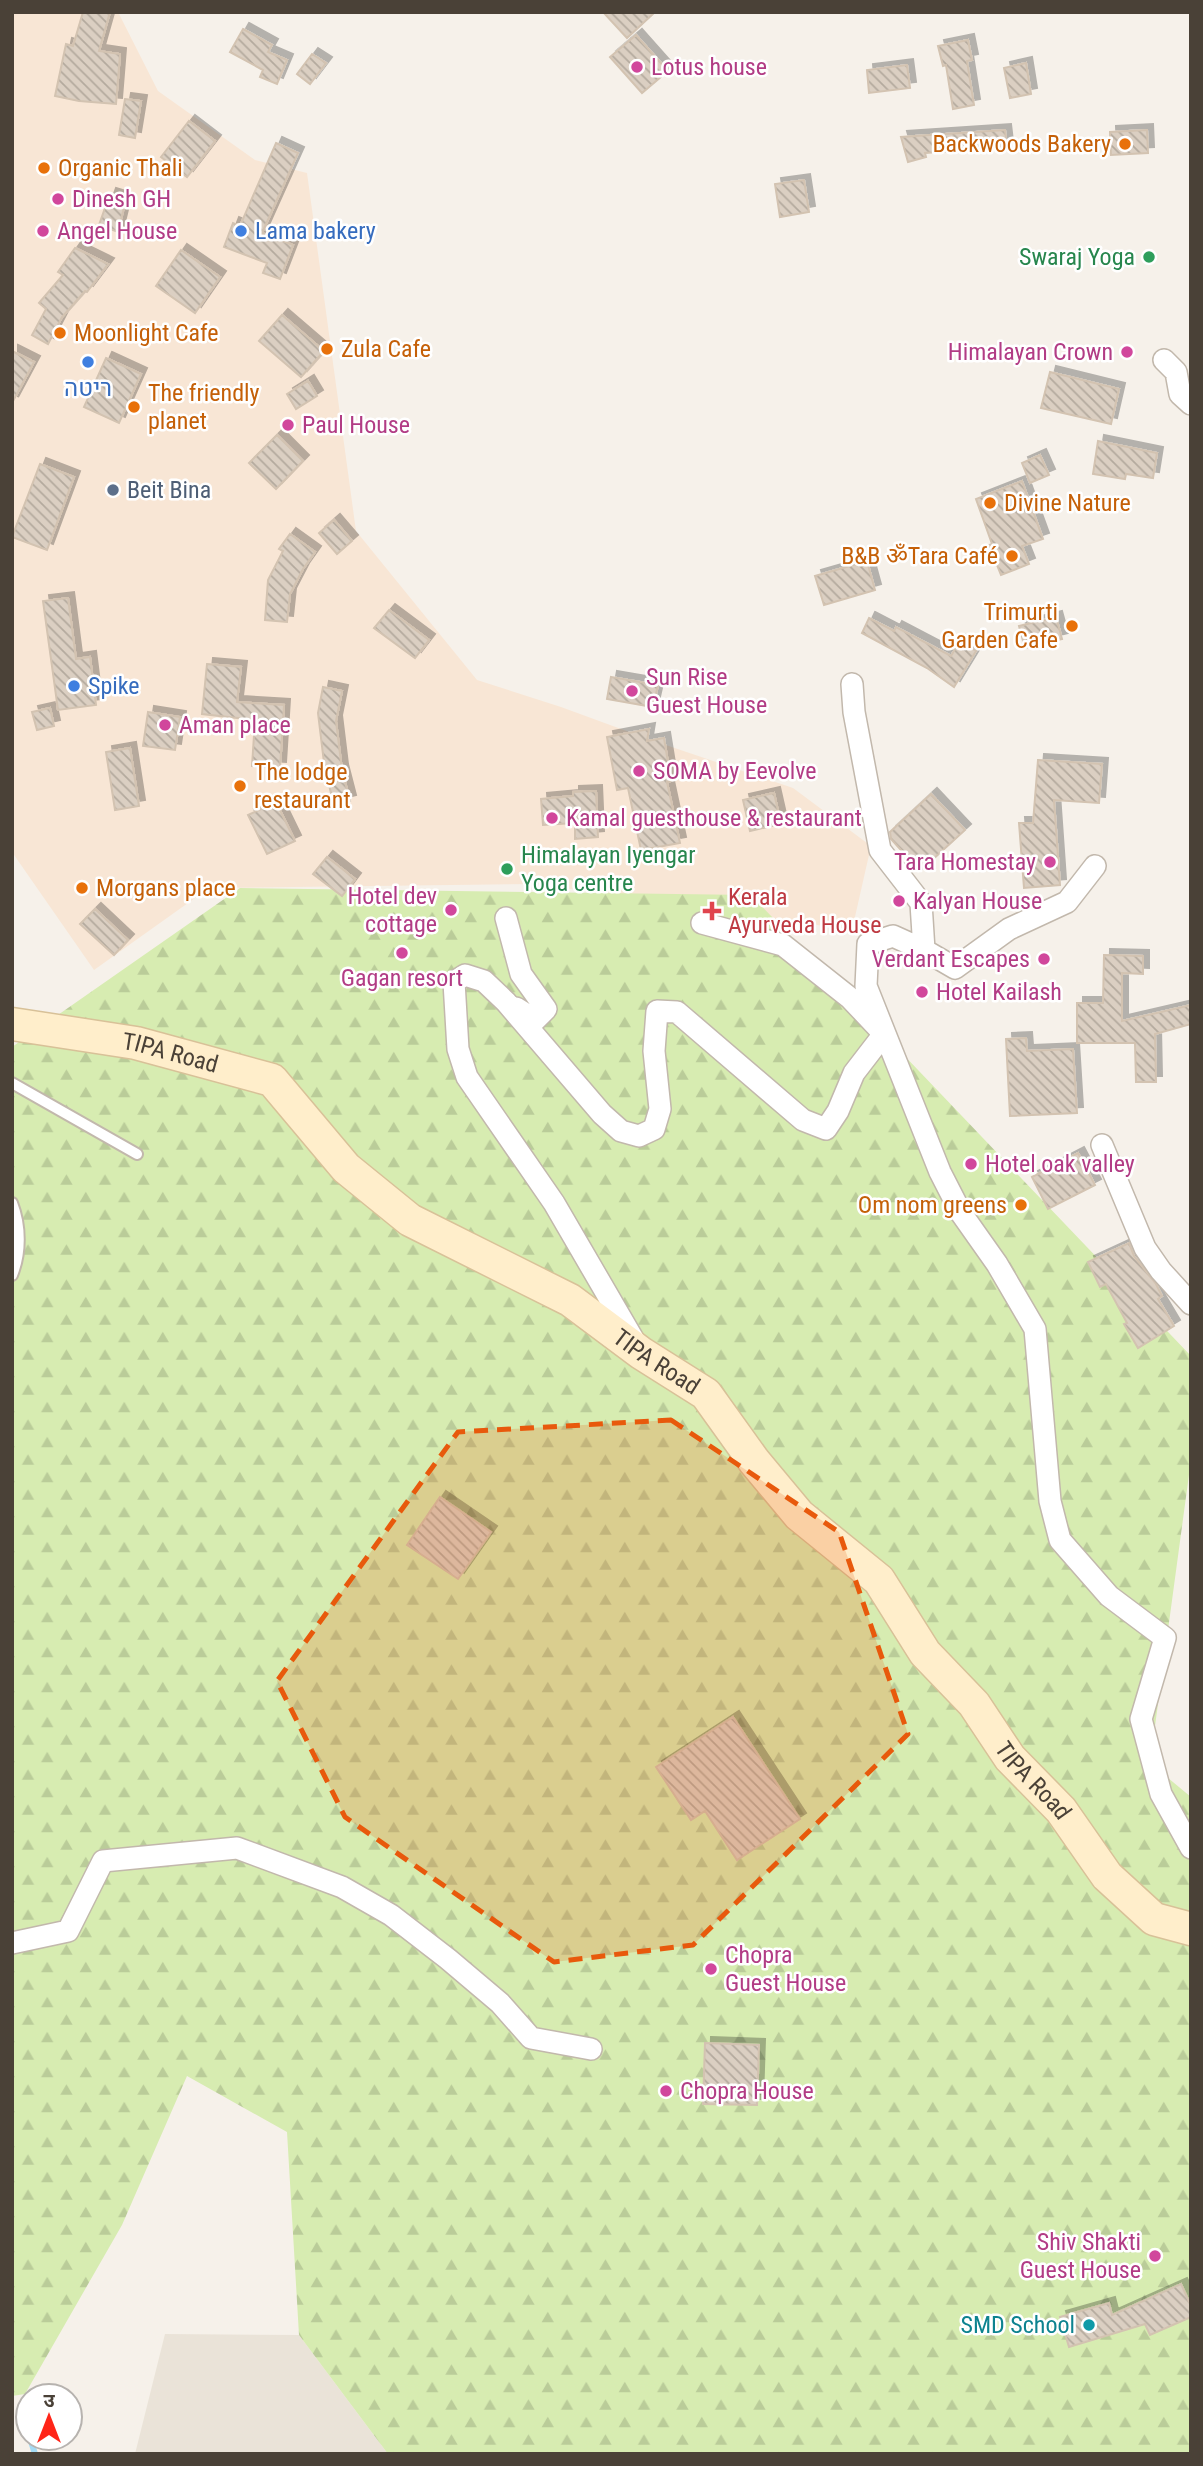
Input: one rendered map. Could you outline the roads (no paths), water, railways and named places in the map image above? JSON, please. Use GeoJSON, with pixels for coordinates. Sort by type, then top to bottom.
{"type":"FeatureCollection","features":[{"type":"Feature","properties":{"kind":"street"},"geometry":{"type":"LineString","coordinates":[[1164,360],[1176,372],[1180,394],[1191,404]]}},
{"type":"Feature","properties":{"kind":"street"},"geometry":{"type":"LineString","coordinates":[[852,684],[854,712],[880,850],[921,903],[924,950]]}},
{"type":"Feature","properties":{"kind":"street"},"geometry":{"type":"LineString","coordinates":[[1095,866],[1067,902],[1009,929],[955,968],[893,936],[868,944],[866,986],[950,1193],[997,1264],[1035,1329],[1050,1501],[1060,1541],[1110,1596],[1166,1637],[1141,1719],[1161,1794],[1191,1848]]}},
{"type":"Feature","properties":{"kind":"street"},"geometry":{"type":"LineString","coordinates":[[506,918],[521,974],[546,1009],[535,1020],[506,1002]]}},
{"type":"Feature","properties":{"kind":"street"},"geometry":{"type":"LineString","coordinates":[[702,923],[783,945],[850,998],[884,1034]]}},
{"type":"Feature","properties":{"kind":"street"},"geometry":{"type":"LineString","coordinates":[[641,1353],[554,1203],[467,1077],[458,1049],[454,982],[465,975],[484,981],[506,1002],[602,1114],[621,1131],[639,1136],[654,1129],[660,1108],[654,1051],[657,1011],[677,1012],[803,1120],[826,1129],[838,1111],[853,1073],[884,1034]]}},
{"type":"Feature","properties":{"kind":"street","name":"TIPA Road"},"geometry":{"type":"LineString","coordinates":[[12,1024],[136,1042],[272,1080],[346,1168],[410,1220],[569,1300],[641,1353],[706,1394],[754,1461],[799,1515],[878,1580],[925,1653],[974,1704],[1010,1758],[1061,1810],[1107,1876],[1154,1919],[1191,1929]]}},
{"type":"Feature","properties":{"kind":"street"},"geometry":{"type":"LineString","coordinates":[[1102,1145],[1145,1248],[1161,1271],[1191,1304]]}},
{"type":"Feature","properties":{"kind":"street"},"geometry":{"type":"LineString","coordinates":[[12,1943],[68,1931],[103,1861],[237,1848],[342,1887],[391,1915],[500,2003],[531,2038],[591,2049]]}},
{"type":"Feature","properties":{"kind":"lane"},"geometry":{"type":"LineString","coordinates":[[12,1083],[137,1154]]}},
{"type":"Feature","properties":{"kind":"lane"},"geometry":{"type":"LineString","coordinates":[[12,1203],[17,1215],[19,1258],[12,1275]]}},
{"type":"Feature","properties":{"kind":"place","name":"Lotus house"},"geometry":{"type":"Point","coordinates":[637,67]}},
{"type":"Feature","properties":{"kind":"place","name":"Backwoods Bakery"},"geometry":{"type":"Point","coordinates":[1125,144]}},
{"type":"Feature","properties":{"kind":"place","name":"Organic Thali"},"geometry":{"type":"Point","coordinates":[44,168]}},
{"type":"Feature","properties":{"kind":"place","name":"Dinesh GH"},"geometry":{"type":"Point","coordinates":[58,199]}},
{"type":"Feature","properties":{"kind":"place","name":"Angel House"},"geometry":{"type":"Point","coordinates":[43,231]}},
{"type":"Feature","properties":{"kind":"place","name":"Lama bakery"},"geometry":{"type":"Point","coordinates":[241,231]}},
{"type":"Feature","properties":{"kind":"place","name":"Swaraj Yoga"},"geometry":{"type":"Point","coordinates":[1149,257]}},
{"type":"Feature","properties":{"kind":"place","name":"Moonlight Cafe"},"geometry":{"type":"Point","coordinates":[60,333]}},
{"type":"Feature","properties":{"kind":"place","name":"Zula Cafe"},"geometry":{"type":"Point","coordinates":[327,349]}},
{"type":"Feature","properties":{"kind":"place","name":"Himalayan Crown"},"geometry":{"type":"Point","coordinates":[1127,352]}},
{"type":"Feature","properties":{"kind":"place","name":"ריטה"},"geometry":{"type":"Point","coordinates":[88,362]}},
{"type":"Feature","properties":{"kind":"place","name":"The friendly planet"},"geometry":{"type":"Point","coordinates":[134,407]}},
{"type":"Feature","properties":{"kind":"place","name":"Paul House"},"geometry":{"type":"Point","coordinates":[288,425]}},
{"type":"Feature","properties":{"kind":"place","name":"Beit Bina"},"geometry":{"type":"Point","coordinates":[113,490]}},
{"type":"Feature","properties":{"kind":"place","name":"Divine Nature"},"geometry":{"type":"Point","coordinates":[990,503]}},
{"type":"Feature","properties":{"kind":"place","name":"B&B ॐTara Café"},"geometry":{"type":"Point","coordinates":[1012,556]}},
{"type":"Feature","properties":{"kind":"place","name":"Trimurti Garden Cafe"},"geometry":{"type":"Point","coordinates":[1072,626]}},
{"type":"Feature","properties":{"kind":"place","name":"Spike"},"geometry":{"type":"Point","coordinates":[74,686]}},
{"type":"Feature","properties":{"kind":"place","name":"Sun Rise Guest House"},"geometry":{"type":"Point","coordinates":[632,691]}},
{"type":"Feature","properties":{"kind":"place","name":"Aman place"},"geometry":{"type":"Point","coordinates":[165,725]}},
{"type":"Feature","properties":{"kind":"place","name":"SOMA by Eevolve"},"geometry":{"type":"Point","coordinates":[639,771]}},
{"type":"Feature","properties":{"kind":"place","name":"The lodge restaurant"},"geometry":{"type":"Point","coordinates":[240,786]}},
{"type":"Feature","properties":{"kind":"place","name":"Kamal guesthouse & restaurant"},"geometry":{"type":"Point","coordinates":[552,818]}},
{"type":"Feature","properties":{"kind":"place","name":"Tara Homestay"},"geometry":{"type":"Point","coordinates":[1050,862]}},
{"type":"Feature","properties":{"kind":"place","name":"Himalayan Iyengar Yoga centre"},"geometry":{"type":"Point","coordinates":[507,869]}},
{"type":"Feature","properties":{"kind":"place","name":"Morgans place"},"geometry":{"type":"Point","coordinates":[82,888]}},
{"type":"Feature","properties":{"kind":"place","name":"Kalyan House"},"geometry":{"type":"Point","coordinates":[899,901]}},
{"type":"Feature","properties":{"kind":"place","name":"Hotel dev cottage"},"geometry":{"type":"Point","coordinates":[451,910]}},
{"type":"Feature","properties":{"kind":"place","name":"Kerala Ayurveda House"},"geometry":{"type":"Point","coordinates":[712,911]}},
{"type":"Feature","properties":{"kind":"place","name":"Gagan resort"},"geometry":{"type":"Point","coordinates":[402,953]}},
{"type":"Feature","properties":{"kind":"place","name":"Verdant Escapes"},"geometry":{"type":"Point","coordinates":[1044,959]}},
{"type":"Feature","properties":{"kind":"place","name":"Hotel Kailash"},"geometry":{"type":"Point","coordinates":[922,992]}},
{"type":"Feature","properties":{"kind":"place","name":"Hotel oak valley"},"geometry":{"type":"Point","coordinates":[971,1164]}},
{"type":"Feature","properties":{"kind":"place","name":"Om nom greens"},"geometry":{"type":"Point","coordinates":[1021,1205]}},
{"type":"Feature","properties":{"kind":"place","name":"Chopra Guest House"},"geometry":{"type":"Point","coordinates":[711,1969]}},
{"type":"Feature","properties":{"kind":"place","name":"Chopra House"},"geometry":{"type":"Point","coordinates":[666,2091]}},
{"type":"Feature","properties":{"kind":"place","name":"Shiv Shakti Guest House"},"geometry":{"type":"Point","coordinates":[1155,2256]}},
{"type":"Feature","properties":{"kind":"place","name":"SMD School"},"geometry":{"type":"Point","coordinates":[1089,2325]}}]}
